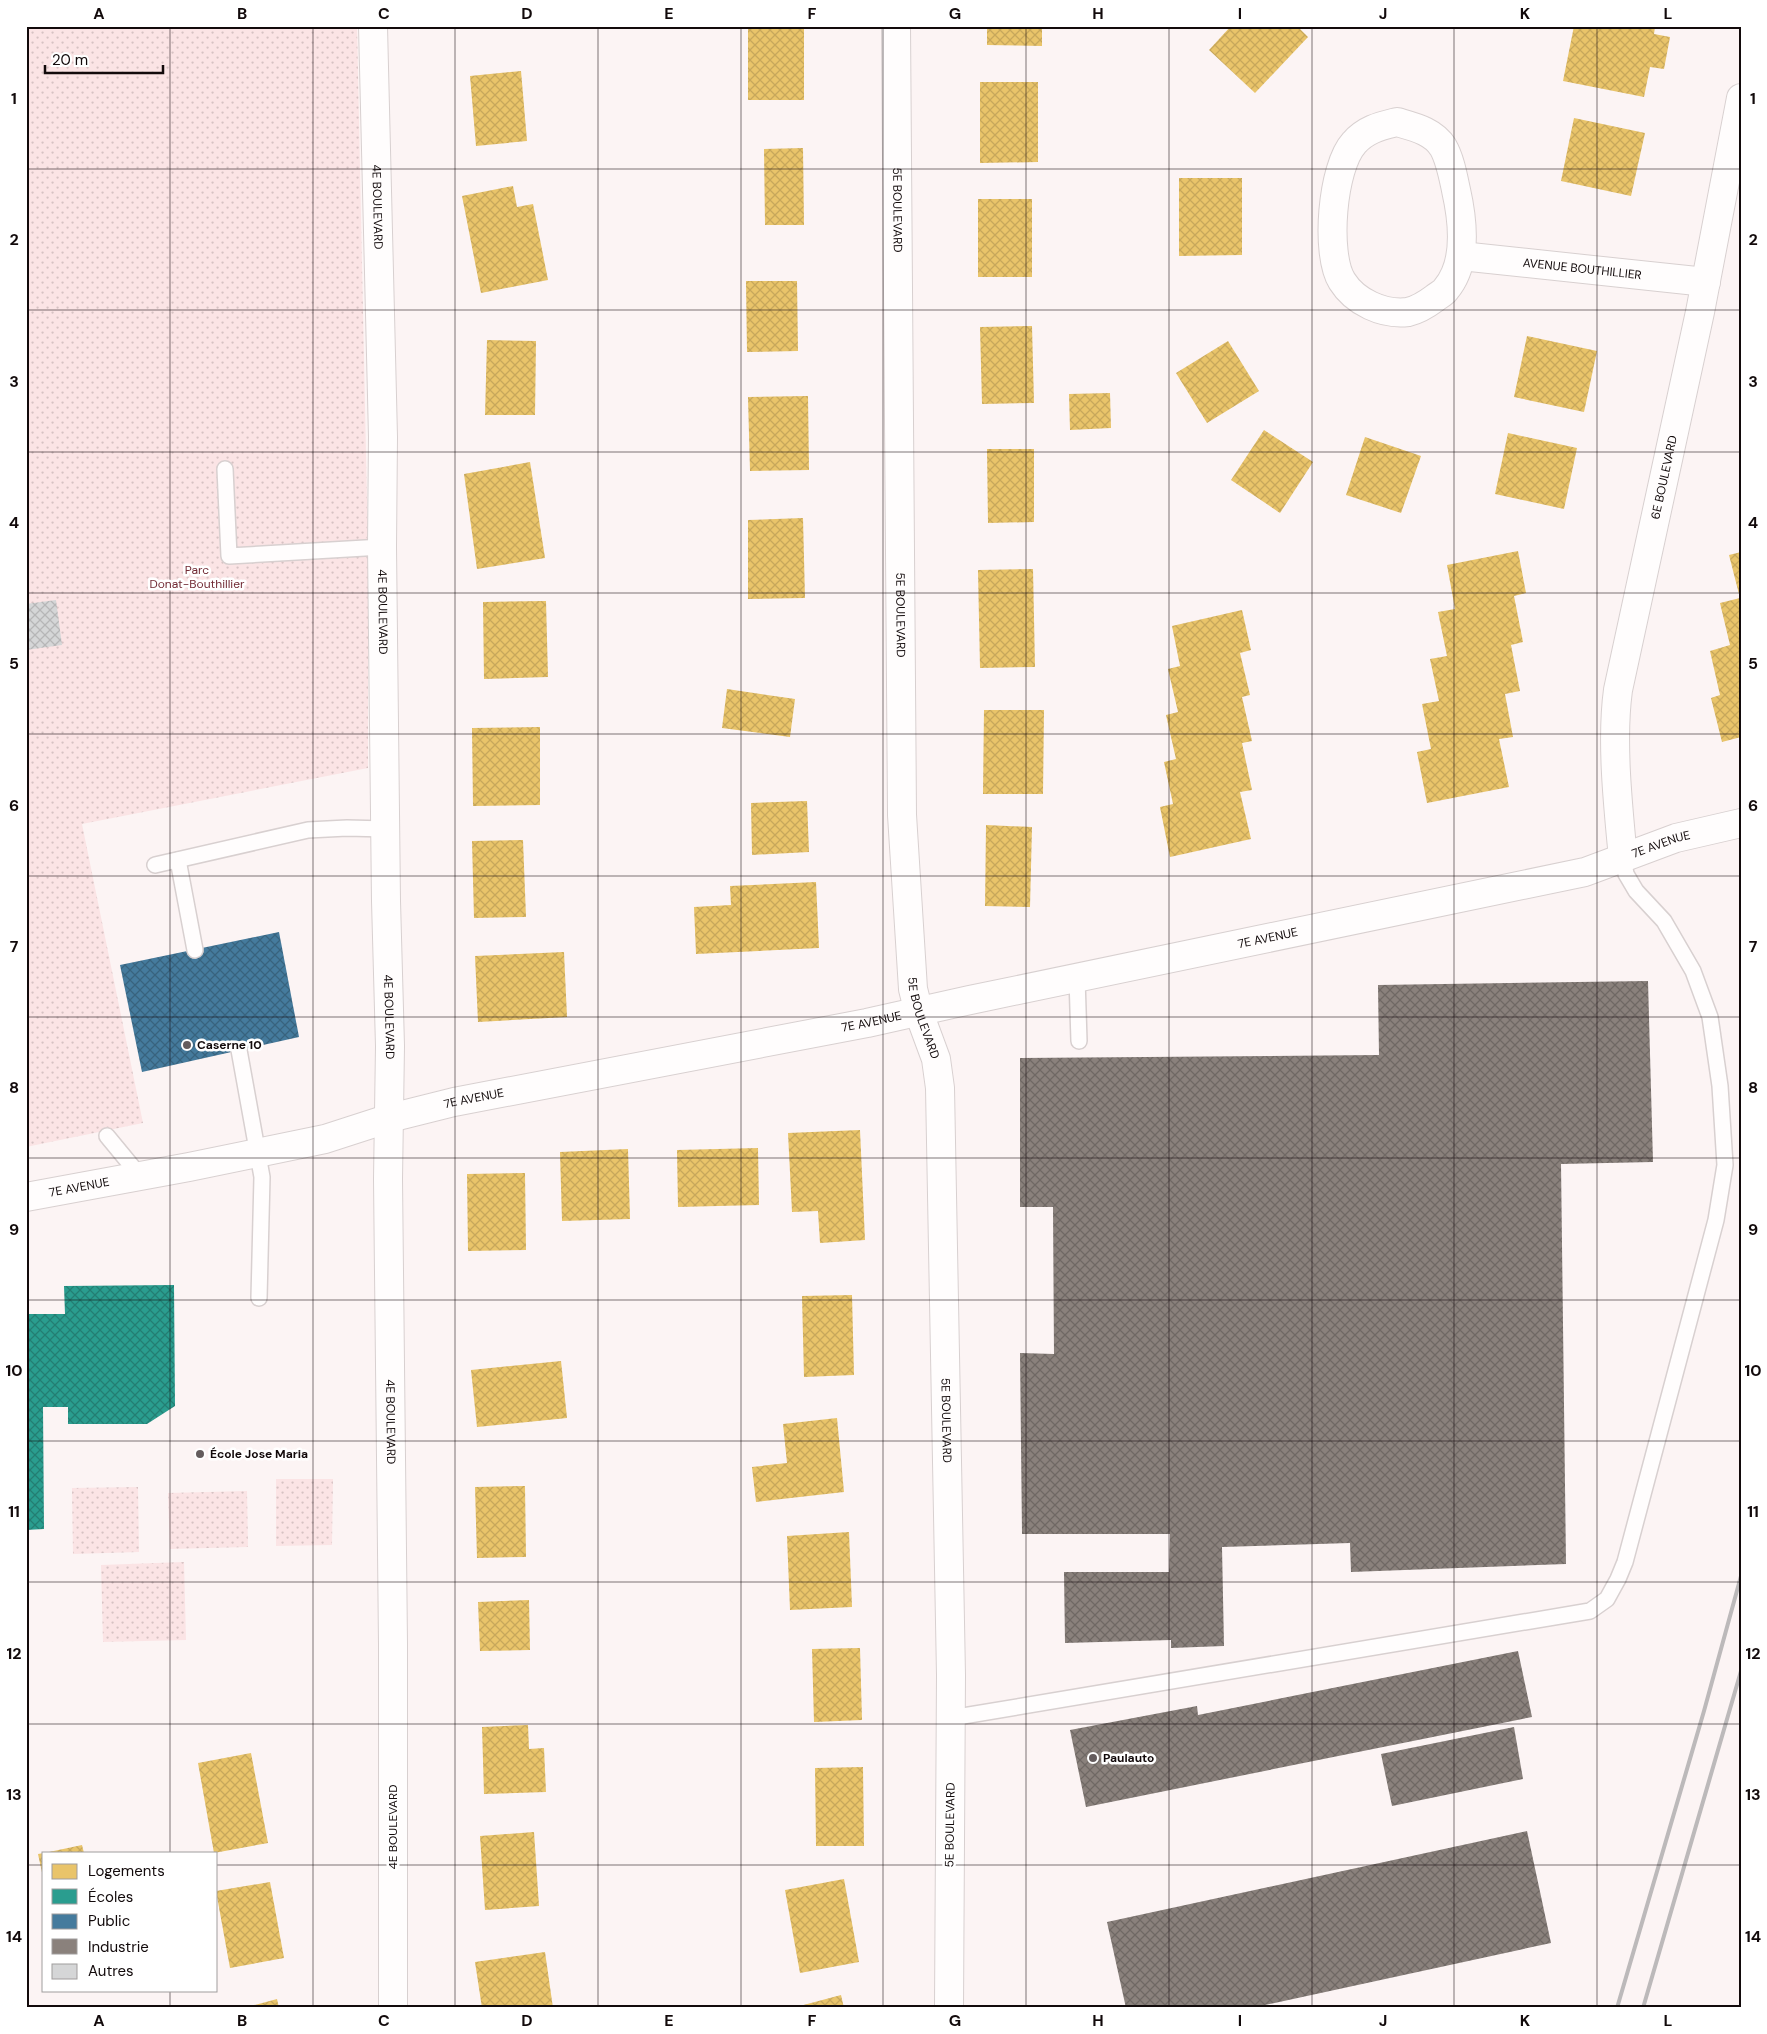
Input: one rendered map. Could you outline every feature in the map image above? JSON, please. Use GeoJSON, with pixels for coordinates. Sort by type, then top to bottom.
{"type":"FeatureCollection","features":[{"type":"Feature","properties":{"kind":"street","name":"4E BOULEVARD"},"geometry":{"type":"LineString","coordinates":[[373,26],[383,437],[382,547],[390,1118],[393,2008]]}},
{"type":"Feature","properties":{"kind":"street","name":"5E BOULEVARD"},"geometry":{"type":"LineString","coordinates":[[896,26],[902,815],[913,990],[919,1013],[936,1059],[940,1088],[951,1718],[949,2008]]}},
{"type":"Feature","properties":{"kind":"street","name":"6E BOULEVARD"},"geometry":{"type":"LineString","coordinates":[[1623,858],[1615,731],[1618,690],[1706,282],[1741,98]]}},
{"type":"Feature","properties":{"kind":"street"},"geometry":{"type":"LineString","coordinates":[[1398,122],[1424,130],[1442,146],[1453,173],[1461,213],[1461,256],[1455,274],[1446,290],[1428,304],[1408,312],[1386,311],[1360,301],[1342,281],[1334,256],[1334,193],[1342,164],[1354,143],[1373,127],[1398,122]]}},
{"type":"Feature","properties":{"kind":"street","name":"AVENUE BOUTHILLIER"},"geometry":{"type":"LineString","coordinates":[[1461,256],[1706,282]]}},
{"type":"Feature","properties":{"kind":"street","name":"7E AVENUE"},"geometry":{"type":"LineString","coordinates":[[26,1197],[325,1139],[390,1118],[454,1102],[919,1013],[1076,978],[1585,872],[1676,838],[1741,823]]}},
{"type":"Feature","properties":{"kind":"lane"},"geometry":{"type":"LineString","coordinates":[[225,469],[229,556],[382,547]]}},
{"type":"Feature","properties":{"kind":"lane"},"geometry":{"type":"LineString","coordinates":[[155,865],[308,830],[386,829]]}},
{"type":"Feature","properties":{"kind":"lane"},"geometry":{"type":"LineString","coordinates":[[951,1718],[1590,1611],[1607,1599],[1618,1579],[1624,1562],[1716,1220],[1725,1165],[1720,1086],[1710,1017],[1693,971],[1664,921],[1636,891],[1626,874],[1623,858]]}},
{"type":"Feature","properties":{"kind":"lane"},"geometry":{"type":"LineString","coordinates":[[178,860],[195,950]]}},
{"type":"Feature","properties":{"kind":"lane"},"geometry":{"type":"LineString","coordinates":[[1076,978],[1078,1041]]}},
{"type":"Feature","properties":{"kind":"lane"},"geometry":{"type":"LineString","coordinates":[[239,1050],[262,1177],[259,1298]]}},
{"type":"Feature","properties":{"kind":"lane"},"geometry":{"type":"LineString","coordinates":[[107,1136],[140,1176]]}},
{"type":"Feature","properties":{"kind":"green space","name":"Parc Donat-Bouthillier"},"geometry":{"type":"Polygon","coordinates":[[[26,26],[357,26],[368,548],[368,768],[82,824],[143,1123],[26,1147],[26,26]]]}},
{"type":"Feature","properties":{"kind":"green space"},"geometry":{"type":"Polygon","coordinates":[[[276,1479],[333,1479],[332,1545],[276,1546],[276,1479]]]}},
{"type":"Feature","properties":{"kind":"green space"},"geometry":{"type":"Polygon","coordinates":[[[138,1487],[139,1552],[73,1554],[72,1488],[138,1487]]]}},
{"type":"Feature","properties":{"kind":"green space"},"geometry":{"type":"Polygon","coordinates":[[[247,1491],[248,1547],[170,1549],[168,1493],[247,1491]]]}},
{"type":"Feature","properties":{"kind":"green space"},"geometry":{"type":"Polygon","coordinates":[[[184,1562],[186,1640],[103,1642],[101,1565],[184,1562]]]}},
{"type":"Feature","properties":{"kind":"building: Logements"},"geometry":{"type":"Polygon","coordinates":[[[748,26],[804,26],[804,100],[748,100],[748,26]]]}},
{"type":"Feature","properties":{"kind":"building: Logements"},"geometry":{"type":"Polygon","coordinates":[[[987,26],[1042,26],[1042,46],[987,45],[987,26]]]}},
{"type":"Feature","properties":{"kind":"building: Logements"},"geometry":{"type":"Polygon","coordinates":[[[1231,26],[1297,26],[1308,37],[1255,93],[1209,50],[1231,26]]]}},
{"type":"Feature","properties":{"kind":"building: Logements"},"geometry":{"type":"Polygon","coordinates":[[[1574,26],[1655,27],[1654,34],[1670,37],[1664,69],[1650,67],[1644,97],[1563,81],[1574,26]]]}},
{"type":"Feature","properties":{"kind":"building: Logements"},"geometry":{"type":"Polygon","coordinates":[[[521,71],[527,141],[476,146],[470,76],[521,71]]]}},
{"type":"Feature","properties":{"kind":"building: Logements"},"geometry":{"type":"Polygon","coordinates":[[[980,82],[1038,82],[1038,162],[980,163],[980,82]]]}},
{"type":"Feature","properties":{"kind":"building: Logements"},"geometry":{"type":"Polygon","coordinates":[[[1574,118],[1645,133],[1631,196],[1561,181],[1574,118]]]}},
{"type":"Feature","properties":{"kind":"building: Logements"},"geometry":{"type":"Polygon","coordinates":[[[803,148],[804,225],[765,225],[764,149],[803,148]]]}},
{"type":"Feature","properties":{"kind":"building: Logements"},"geometry":{"type":"Polygon","coordinates":[[[1179,178],[1242,178],[1242,255],[1179,256],[1179,178]]]}},
{"type":"Feature","properties":{"kind":"building: Logements"},"geometry":{"type":"Polygon","coordinates":[[[513,186],[517,207],[533,204],[548,280],[481,293],[462,196],[513,186]]]}},
{"type":"Feature","properties":{"kind":"building: Logements"},"geometry":{"type":"Polygon","coordinates":[[[978,199],[1032,199],[1032,277],[978,277],[978,199]]]}},
{"type":"Feature","properties":{"kind":"building: Logements"},"geometry":{"type":"Polygon","coordinates":[[[746,281],[797,281],[798,351],[747,352],[746,281]]]}},
{"type":"Feature","properties":{"kind":"building: Logements"},"geometry":{"type":"Polygon","coordinates":[[[1032,326],[1034,403],[982,404],[980,327],[1032,326]]]}},
{"type":"Feature","properties":{"kind":"building: Logements"},"geometry":{"type":"Polygon","coordinates":[[[1527,336],[1597,351],[1584,412],[1514,397],[1527,336]]]}},
{"type":"Feature","properties":{"kind":"building: Logements"},"geometry":{"type":"Polygon","coordinates":[[[487,340],[536,341],[535,415],[485,415],[487,340]]]}},
{"type":"Feature","properties":{"kind":"building: Logements"},"geometry":{"type":"Polygon","coordinates":[[[1228,341],[1259,391],[1207,423],[1176,373],[1228,341]]]}},
{"type":"Feature","properties":{"kind":"building: Logements"},"geometry":{"type":"Polygon","coordinates":[[[1110,393],[1111,428],[1070,430],[1069,394],[1110,393]]]}},
{"type":"Feature","properties":{"kind":"building: Logements"},"geometry":{"type":"Polygon","coordinates":[[[808,396],[809,470],[750,471],[748,397],[808,396]]]}},
{"type":"Feature","properties":{"kind":"building: Logements"},"geometry":{"type":"Polygon","coordinates":[[[1264,430],[1313,462],[1280,513],[1231,480],[1264,430]]]}},
{"type":"Feature","properties":{"kind":"building: Logements"},"geometry":{"type":"Polygon","coordinates":[[[1508,433],[1577,448],[1564,509],[1495,494],[1508,433]]]}},
{"type":"Feature","properties":{"kind":"building: Logements"},"geometry":{"type":"Polygon","coordinates":[[[1365,437],[1421,456],[1401,513],[1346,495],[1365,437]]]}},
{"type":"Feature","properties":{"kind":"building: Logements"},"geometry":{"type":"Polygon","coordinates":[[[987,449],[1034,449],[1034,522],[988,523],[987,449]]]}},
{"type":"Feature","properties":{"kind":"building: Logements"},"geometry":{"type":"Polygon","coordinates":[[[530,462],[545,558],[477,569],[464,474],[530,462]]]}},
{"type":"Feature","properties":{"kind":"building: Logements"},"geometry":{"type":"Polygon","coordinates":[[[803,518],[805,598],[748,599],[748,520],[803,518]]]}},
{"type":"Feature","properties":{"kind":"building: Logements"},"geometry":{"type":"Polygon","coordinates":[[[1518,551],[1526,593],[1514,596],[1523,642],[1511,645],[1520,691],[1505,694],[1513,737],[1499,739],[1509,787],[1427,803],[1417,752],[1431,749],[1422,704],[1439,701],[1430,659],[1447,656],[1438,612],[1455,609],[1447,565],[1518,551]]]}},
{"type":"Feature","properties":{"kind":"building: Logements"},"geometry":{"type":"Polygon","coordinates":[[[1741,552],[1741,737],[1722,742],[1711,698],[1720,695],[1710,651],[1730,645],[1720,603],[1740,598],[1729,555],[1741,552]]]}},
{"type":"Feature","properties":{"kind":"building: Logements"},"geometry":{"type":"Polygon","coordinates":[[[1033,569],[1035,667],[980,668],[978,570],[1033,569]]]}},
{"type":"Feature","properties":{"kind":"building: Logements"},"geometry":{"type":"Polygon","coordinates":[[[546,601],[548,677],[484,679],[483,602],[546,601]]]}},
{"type":"Feature","properties":{"kind":"building: Logements"},"geometry":{"type":"Polygon","coordinates":[[[1242,610],[1251,650],[1240,653],[1250,695],[1242,697],[1252,741],[1242,743],[1252,790],[1240,792],[1251,839],[1170,857],[1160,807],[1173,804],[1164,762],[1176,759],[1166,715],[1178,712],[1168,669],[1180,666],[1172,626],[1242,610]]]}},
{"type":"Feature","properties":{"kind":"building: Logements"},"geometry":{"type":"Polygon","coordinates":[[[727,689],[795,699],[790,737],[722,728],[727,689]]]}},
{"type":"Feature","properties":{"kind":"building: Logements"},"geometry":{"type":"Polygon","coordinates":[[[984,710],[1044,710],[1043,794],[983,794],[984,710]]]}},
{"type":"Feature","properties":{"kind":"building: Logements"},"geometry":{"type":"Polygon","coordinates":[[[540,727],[540,805],[473,806],[472,728],[540,727]]]}},
{"type":"Feature","properties":{"kind":"building: Logements"},"geometry":{"type":"Polygon","coordinates":[[[807,801],[809,852],[752,855],[751,803],[807,801]]]}},
{"type":"Feature","properties":{"kind":"building: Logements"},"geometry":{"type":"Polygon","coordinates":[[[986,825],[1032,827],[1030,907],[985,906],[986,825]]]}},
{"type":"Feature","properties":{"kind":"building: Logements"},"geometry":{"type":"Polygon","coordinates":[[[523,840],[526,917],[474,918],[472,841],[523,840]]]}},
{"type":"Feature","properties":{"kind":"building: Logements"},"geometry":{"type":"Polygon","coordinates":[[[816,882],[819,948],[696,954],[694,907],[731,905],[730,886],[816,882]]]}},
{"type":"Feature","properties":{"kind":"building: Logements"},"geometry":{"type":"Polygon","coordinates":[[[564,952],[567,1017],[478,1022],[475,956],[564,952]]]}},
{"type":"Feature","properties":{"kind":"building: Logements"},"geometry":{"type":"Polygon","coordinates":[[[860,1130],[865,1240],[820,1243],[818,1211],[792,1212],[788,1133],[860,1130]]]}},
{"type":"Feature","properties":{"kind":"building: Logements"},"geometry":{"type":"Polygon","coordinates":[[[758,1148],[759,1205],[678,1207],[677,1150],[758,1148]]]}},
{"type":"Feature","properties":{"kind":"building: Logements"},"geometry":{"type":"Polygon","coordinates":[[[628,1149],[630,1219],[562,1221],[560,1152],[628,1149]]]}},
{"type":"Feature","properties":{"kind":"building: Logements"},"geometry":{"type":"Polygon","coordinates":[[[525,1173],[526,1250],[468,1251],[467,1174],[525,1173]]]}},
{"type":"Feature","properties":{"kind":"building: Logements"},"geometry":{"type":"Polygon","coordinates":[[[852,1295],[854,1375],[804,1377],[802,1296],[852,1295]]]}},
{"type":"Feature","properties":{"kind":"building: Logements"},"geometry":{"type":"Polygon","coordinates":[[[561,1361],[567,1418],[477,1427],[471,1370],[561,1361]]]}},
{"type":"Feature","properties":{"kind":"building: Logements"},"geometry":{"type":"Polygon","coordinates":[[[837,1418],[844,1492],[756,1502],[752,1467],[787,1463],[783,1424],[837,1418]]]}},
{"type":"Feature","properties":{"kind":"building: Logements"},"geometry":{"type":"Polygon","coordinates":[[[525,1486],[526,1557],[477,1558],[475,1487],[525,1486]]]}},
{"type":"Feature","properties":{"kind":"building: Logements"},"geometry":{"type":"Polygon","coordinates":[[[849,1532],[852,1607],[790,1610],[787,1536],[849,1532]]]}},
{"type":"Feature","properties":{"kind":"building: Logements"},"geometry":{"type":"Polygon","coordinates":[[[529,1600],[530,1650],[480,1651],[478,1602],[529,1600]]]}},
{"type":"Feature","properties":{"kind":"building: Logements"},"geometry":{"type":"Polygon","coordinates":[[[860,1648],[862,1720],[814,1722],[812,1649],[860,1648]]]}},
{"type":"Feature","properties":{"kind":"building: Logements"},"geometry":{"type":"Polygon","coordinates":[[[528,1725],[529,1749],[544,1748],[546,1792],[484,1794],[482,1727],[528,1725]]]}},
{"type":"Feature","properties":{"kind":"building: Logements"},"geometry":{"type":"Polygon","coordinates":[[[251,1753],[268,1843],[214,1852],[198,1763],[251,1753]]]}},
{"type":"Feature","properties":{"kind":"building: Logements"},"geometry":{"type":"Polygon","coordinates":[[[863,1767],[864,1846],[816,1846],[815,1768],[863,1767]]]}},
{"type":"Feature","properties":{"kind":"building: Logements"},"geometry":{"type":"Polygon","coordinates":[[[534,1832],[539,1906],[485,1910],[480,1836],[534,1832]]]}},
{"type":"Feature","properties":{"kind":"building: Logements"},"geometry":{"type":"Polygon","coordinates":[[[82,1845],[84,1852],[49,1852],[82,1845]]]}},
{"type":"Feature","properties":{"kind":"building: Logements"},"geometry":{"type":"Polygon","coordinates":[[[42,1853],[42,1872],[38,1854],[42,1853]]]}},
{"type":"Feature","properties":{"kind":"building: Logements"},"geometry":{"type":"Polygon","coordinates":[[[844,1879],[859,1962],[800,1973],[785,1890],[844,1879]]]}},
{"type":"Feature","properties":{"kind":"building: Logements"},"geometry":{"type":"Polygon","coordinates":[[[270,1882],[284,1958],[230,1968],[218,1902],[218,1891],[270,1882]]]}},
{"type":"Feature","properties":{"kind":"building: Logements"},"geometry":{"type":"Polygon","coordinates":[[[545,1952],[553,2008],[482,2008],[475,1962],[545,1952]]]}},
{"type":"Feature","properties":{"kind":"building: Logements"},"geometry":{"type":"Polygon","coordinates":[[[841,1995],[844,2008],[796,2008],[796,2007],[841,1995]]]}},
{"type":"Feature","properties":{"kind":"building: Logements"},"geometry":{"type":"Polygon","coordinates":[[[277,1999],[279,2008],[247,2008],[247,2007],[277,1999]]]}},
{"type":"Feature","properties":{"kind":"building: Écoles"},"geometry":{"type":"Polygon","coordinates":[[[174,1285],[175,1406],[147,1424],[68,1424],[68,1407],[43,1407],[44,1529],[26,1530],[26,1314],[65,1314],[64,1286],[174,1285]]]}},
{"type":"Feature","properties":{"kind":"building: Public"},"geometry":{"type":"Polygon","coordinates":[[[279,932],[299,1037],[142,1072],[120,965],[279,932]]]}},
{"type":"Feature","properties":{"kind":"building: Industrie"},"geometry":{"type":"Polygon","coordinates":[[[1648,981],[1653,1162],[1561,1164],[1566,1564],[1351,1572],[1350,1543],[1222,1547],[1224,1646],[1171,1648],[1171,1640],[1065,1643],[1064,1572],[1169,1572],[1170,1534],[1022,1534],[1020,1353],[1054,1354],[1053,1207],[1020,1207],[1020,1058],[1379,1055],[1378,985],[1648,981]]]}},
{"type":"Feature","properties":{"kind":"building: Industrie"},"geometry":{"type":"Polygon","coordinates":[[[1518,1651],[1532,1717],[1086,1807],[1070,1730],[1197,1706],[1198,1715],[1518,1651]]]}},
{"type":"Feature","properties":{"kind":"building: Industrie"},"geometry":{"type":"Polygon","coordinates":[[[1514,1727],[1523,1779],[1392,1806],[1381,1754],[1514,1727]]]}},
{"type":"Feature","properties":{"kind":"building: Industrie"},"geometry":{"type":"Polygon","coordinates":[[[1527,1831],[1551,1943],[1251,2008],[1126,2008],[1107,1922],[1527,1831]]]}},
{"type":"Feature","properties":{"kind":"building: Autres"},"geometry":{"type":"Polygon","coordinates":[[[56,600],[62,645],[26,650],[26,604],[56,600]]]}},
{"type":"Feature","properties":{"kind":"railway"},"geometry":{"type":"LineString","coordinates":[[1617,2008],[1704,1711],[1741,1576]]}},
{"type":"Feature","properties":{"kind":"railway"},"geometry":{"type":"LineString","coordinates":[[1643,2008],[1741,1671]]}},
{"type":"Feature","properties":{"kind":"place","name":"Caserne 10"},"geometry":{"type":"Point","coordinates":[187,1045]}},
{"type":"Feature","properties":{"kind":"place","name":"École Jose Maria"},"geometry":{"type":"Point","coordinates":[200,1454]}},
{"type":"Feature","properties":{"kind":"place","name":"Paulauto"},"geometry":{"type":"Point","coordinates":[1093,1758]}}]}
